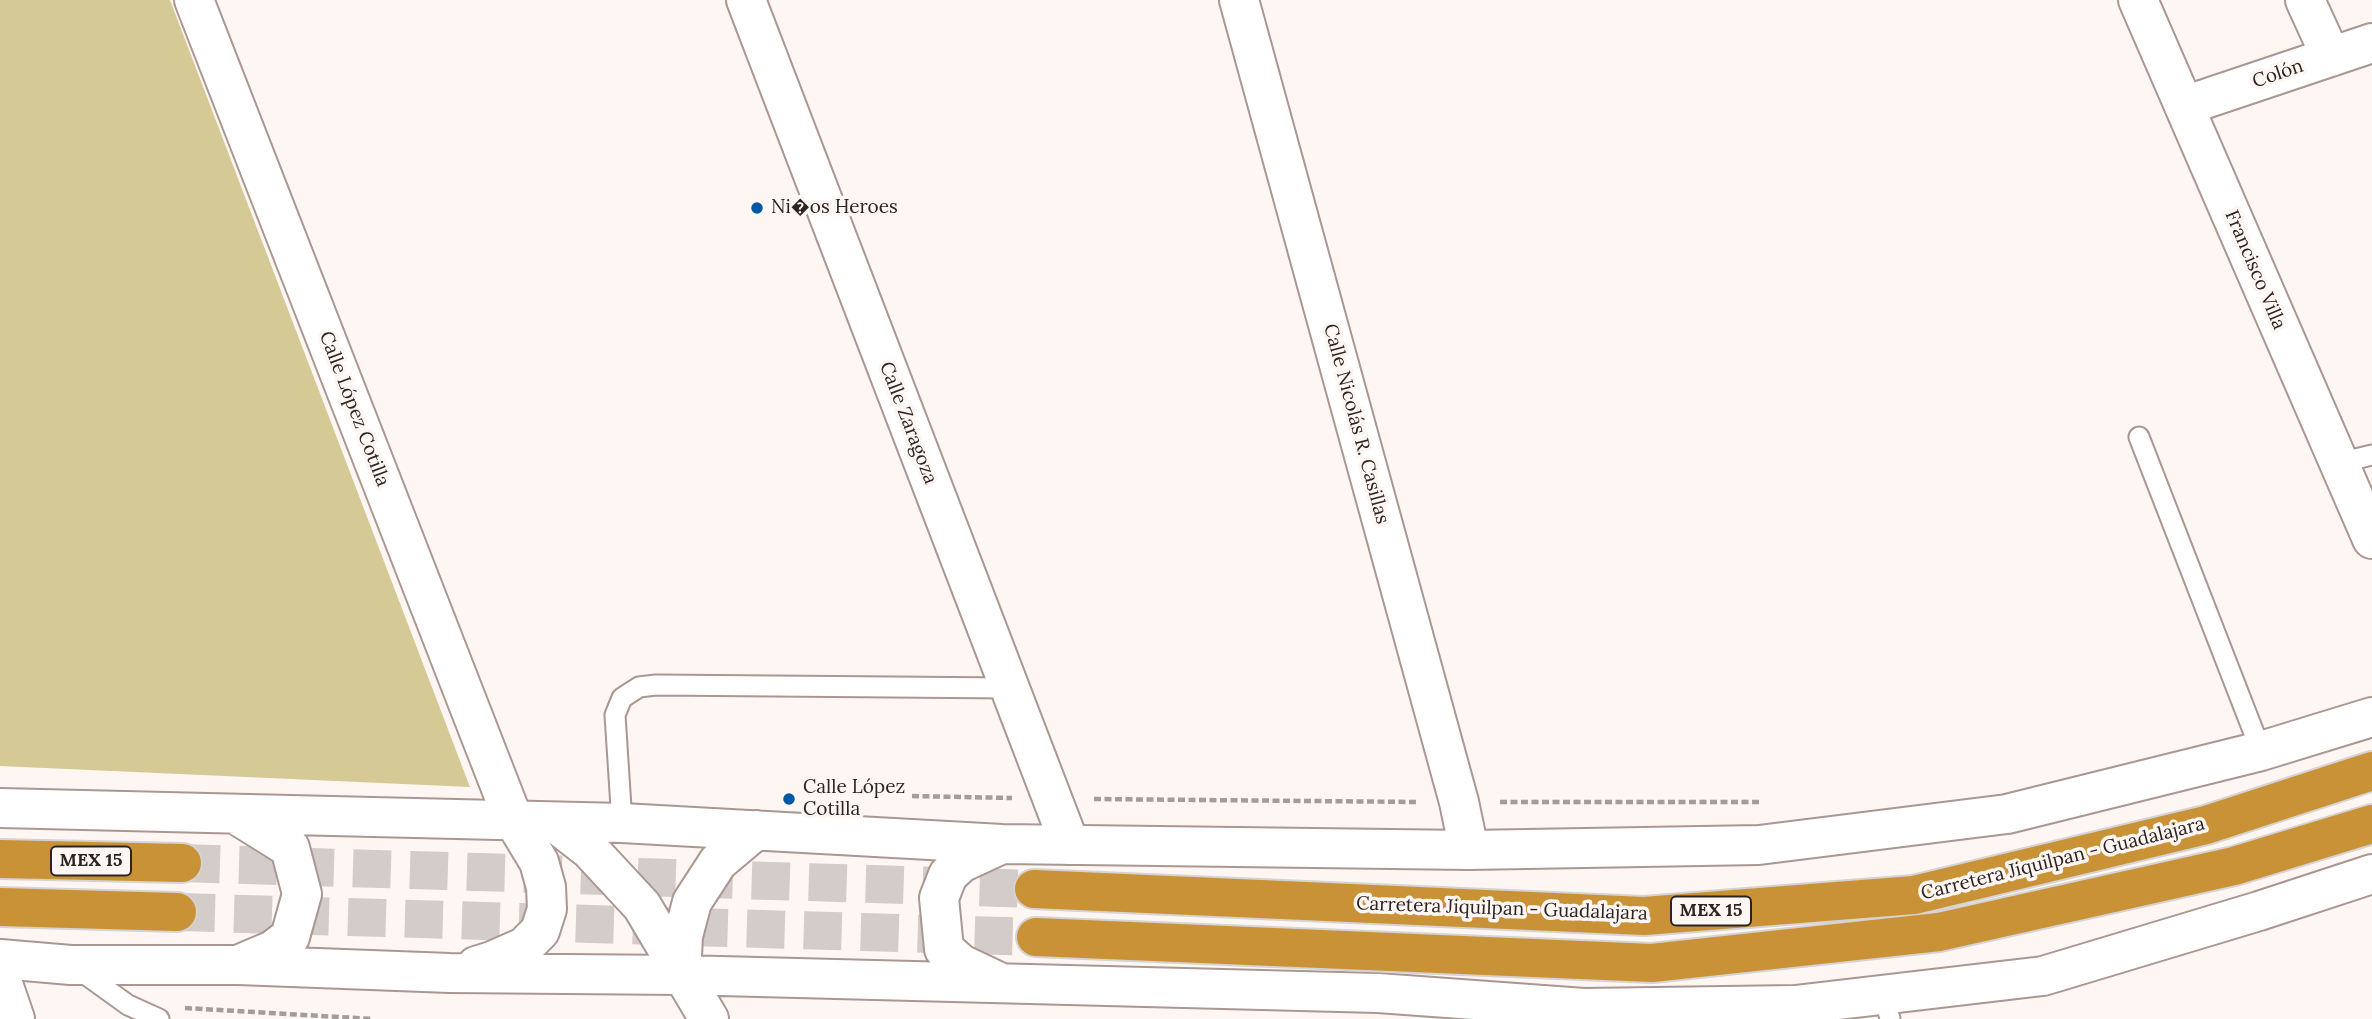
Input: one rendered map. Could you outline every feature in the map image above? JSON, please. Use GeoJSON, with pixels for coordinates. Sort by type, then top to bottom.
{"type":"FeatureCollection","features":[{"type":"Feature","properties":{"kind":"highway","name":"Carretera Jiquilpan - Guadalajara"},"geometry":{"type":"LineString","coordinates":[[1034,889],[1644,916],[1914,895],[2206,825],[2372,771]]}},
{"type":"Feature","properties":{"kind":"highway","name":"Carretera Jiquilpan - Guadalajara"},"geometry":{"type":"LineString","coordinates":[[1036,937],[1652,963],[1939,932],[2234,866],[2372,824]]}},
{"type":"Feature","properties":{"kind":"highway","name":"MEX 15"},"geometry":{"type":"LineString","coordinates":[[0,859],[182,863]]}},
{"type":"Feature","properties":{"kind":"highway"},"geometry":{"type":"LineString","coordinates":[[0,907],[177,912]]}},
{"type":"Feature","properties":{"kind":"street","name":"Calle López Cotilla"},"geometry":{"type":"LineString","coordinates":[[194,0],[513,819],[539,862],[546,887],[547,909],[540,931],[524,947],[502,957],[450,973]]}},
{"type":"Feature","properties":{"kind":"street","name":"Calle Zaragoza"},"geometry":{"type":"LineString","coordinates":[[746,0],[1070,845]]}},
{"type":"Feature","properties":{"kind":"street","name":"Calle Nicolás R. Casillas"},"geometry":{"type":"LineString","coordinates":[[1240,0],[1459,802],[1469,850]]}},
{"type":"Feature","properties":{"kind":"street","name":"Francisco Villa"},"geometry":{"type":"LineString","coordinates":[[2138,0],[2184,106],[2355,459],[2372,539]]}},
{"type":"Feature","properties":{"kind":"street"},"geometry":{"type":"LineString","coordinates":[[2305,0],[2331,57]]}},
{"type":"Feature","properties":{"kind":"street","name":"Colón"},"geometry":{"type":"LineString","coordinates":[[2184,106],[2372,43]]}},
{"type":"Feature","properties":{"kind":"street"},"geometry":{"type":"LineString","coordinates":[[0,808],[513,819],[1002,844],[1469,850],[1759,845],[2007,814],[2261,751],[2372,717]]}},
{"type":"Feature","properties":{"kind":"street"},"geometry":{"type":"LineString","coordinates":[[237,815],[290,848],[302,894],[290,937],[273,950],[238,965]]}},
{"type":"Feature","properties":{"kind":"street"},"geometry":{"type":"LineString","coordinates":[[554,822],[590,850],[624,884],[661,935],[681,975],[709,1019]]}},
{"type":"Feature","properties":{"kind":"street"},"geometry":{"type":"LineString","coordinates":[[681,975],[683,936],[692,902],[718,862],[756,830]]}},
{"type":"Feature","properties":{"kind":"street"},"geometry":{"type":"LineString","coordinates":[[1001,983],[961,964],[944,950],[939,898],[948,875],[961,863],[1002,844]]}},
{"type":"Feature","properties":{"kind":"street"},"geometry":{"type":"LineString","coordinates":[[0,959],[71,965],[238,965],[450,973],[681,975],[1377,993],[1586,1014],[1795,1005],[1887,1007],[2043,976],[2372,874]]}},
{"type":"Feature","properties":{"kind":"street"},"geometry":{"type":"LineString","coordinates":[[0,975],[15,1019]]}},
{"type":"Feature","properties":{"kind":"lane"},"geometry":{"type":"LineString","coordinates":[[2139,437],[2261,751]]}},
{"type":"Feature","properties":{"kind":"lane"},"geometry":{"type":"LineString","coordinates":[[622,823],[615,715],[622,698],[639,687],[1010,688]]}},
{"type":"Feature","properties":{"kind":"lane"},"geometry":{"type":"LineString","coordinates":[[71,965],[128,1005],[159,1019]]}},
{"type":"Feature","properties":{"kind":"path"},"geometry":{"type":"LineString","coordinates":[[1459,802],[1766,802]]}},
{"type":"Feature","properties":{"kind":"shaded area"},"geometry":{"type":"Polygon","coordinates":[[[0,0],[170,0],[470,787],[0,766],[0,0]]]}},
{"type":"Feature","properties":{"kind":"tunnel"},"geometry":{"type":"LineString","coordinates":[[182,863],[1034,889]]}},
{"type":"Feature","properties":{"kind":"tunnel"},"geometry":{"type":"LineString","coordinates":[[177,912],[1036,937]]}},
{"type":"Feature","properties":{"kind":"place","name":"Ni�os Heroes"},"geometry":{"type":"Point","coordinates":[757,208]}},
{"type":"Feature","properties":{"kind":"place","name":"Calle López Cotilla"},"geometry":{"type":"Point","coordinates":[789,799]}}]}
